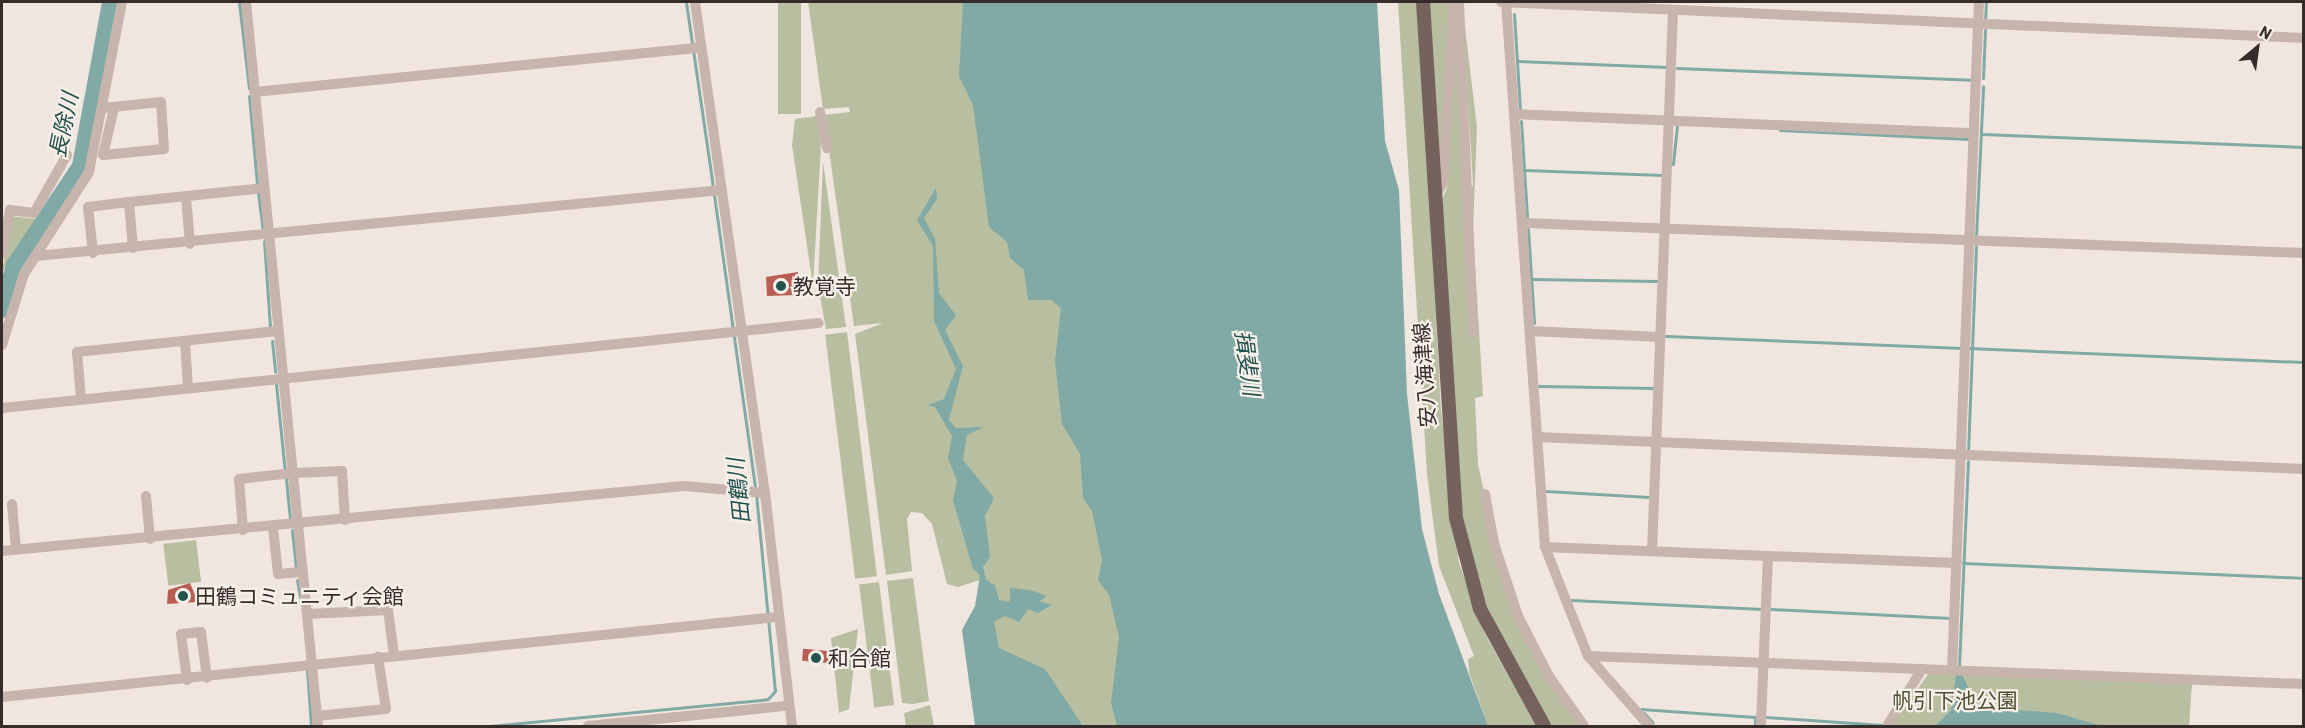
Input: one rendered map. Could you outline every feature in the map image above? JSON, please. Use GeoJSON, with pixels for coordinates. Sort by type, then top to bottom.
{"type":"FeatureCollection","features":[{"type":"Feature","properties":{"kind":"main road","name":"安八海津線"},"geometry":{"type":"LineString","coordinates":[[1423,2],[1446,397],[1467,570],[1506,663],[1544,726]]}},
{"type":"Feature","properties":{"kind":"street"},"geometry":{"type":"LineString","coordinates":[[109,108],[161,102],[165,149],[103,155],[122,2]]}},
{"type":"Feature","properties":{"kind":"street"},"geometry":{"type":"LineString","coordinates":[[246,2],[282,379],[314,665],[317,721],[386,709],[378,657]]}},
{"type":"Feature","properties":{"kind":"street"},"geometry":{"type":"LineString","coordinates":[[695,2],[696,47],[759,494],[773,618],[786,706],[792,726]]}},
{"type":"Feature","properties":{"kind":"street"},"geometry":{"type":"LineString","coordinates":[[1435,195],[1443,183],[1454,2]]}},
{"type":"Feature","properties":{"kind":"street"},"geometry":{"type":"LineString","coordinates":[[1459,2],[1473,333]]}},
{"type":"Feature","properties":{"kind":"street"},"geometry":{"type":"LineString","coordinates":[[1957,671],[1957,563],[1979,2]]}},
{"type":"Feature","properties":{"kind":"street"},"geometry":{"type":"LineString","coordinates":[[1649,726],[1588,656],[1545,547],[1504,3],[1595,5],[1673,12],[2304,38]]}},
{"type":"Feature","properties":{"kind":"street"},"geometry":{"type":"LineString","coordinates":[[1652,551],[1673,12]]}},
{"type":"Feature","properties":{"kind":"street"},"geometry":{"type":"LineString","coordinates":[[254,92],[696,47]]}},
{"type":"Feature","properties":{"kind":"street"},"geometry":{"type":"LineString","coordinates":[[2,345],[17,292],[36,256],[89,172],[109,108]]}},
{"type":"Feature","properties":{"kind":"street"},"geometry":{"type":"LineString","coordinates":[[820,112],[827,148]]}},
{"type":"Feature","properties":{"kind":"street"},"geometry":{"type":"LineString","coordinates":[[1514,114],[1974,133]]}},
{"type":"Feature","properties":{"kind":"street"},"geometry":{"type":"LineString","coordinates":[[2,254],[2,241],[10,210],[34,213],[67,155]]}},
{"type":"Feature","properties":{"kind":"street"},"geometry":{"type":"LineString","coordinates":[[93,253],[88,207],[264,188]]}},
{"type":"Feature","properties":{"kind":"street"},"geometry":{"type":"LineString","coordinates":[[36,256],[190,244],[716,190]]}},
{"type":"Feature","properties":{"kind":"street"},"geometry":{"type":"LineString","coordinates":[[186,197],[190,244]]}},
{"type":"Feature","properties":{"kind":"street"},"geometry":{"type":"LineString","coordinates":[[129,202],[133,248]]}},
{"type":"Feature","properties":{"kind":"street"},"geometry":{"type":"LineString","coordinates":[[1522,223],[2304,253]]}},
{"type":"Feature","properties":{"kind":"street"},"geometry":{"type":"LineString","coordinates":[[2,408],[819,323]]}},
{"type":"Feature","properties":{"kind":"street"},"geometry":{"type":"LineString","coordinates":[[81,398],[77,352],[278,331]]}},
{"type":"Feature","properties":{"kind":"street"},"geometry":{"type":"LineString","coordinates":[[1530,331],[1660,337]]}},
{"type":"Feature","properties":{"kind":"street"},"geometry":{"type":"LineString","coordinates":[[184,341],[188,387]]}},
{"type":"Feature","properties":{"kind":"street"},"geometry":{"type":"LineString","coordinates":[[1537,437],[2304,469]]}},
{"type":"Feature","properties":{"kind":"street"},"geometry":{"type":"LineString","coordinates":[[243,530],[239,479],[293,473],[342,471],[345,519]]}},
{"type":"Feature","properties":{"kind":"street"},"geometry":{"type":"LineString","coordinates":[[2,551],[150,539],[684,486],[759,494]]}},
{"type":"Feature","properties":{"kind":"street"},"geometry":{"type":"LineString","coordinates":[[1485,494],[1494,543],[1518,616],[1584,726]]}},
{"type":"Feature","properties":{"kind":"street"},"geometry":{"type":"LineString","coordinates":[[146,496],[150,539]]}},
{"type":"Feature","properties":{"kind":"street"},"geometry":{"type":"LineString","coordinates":[[12,504],[16,549]]}},
{"type":"Feature","properties":{"kind":"street"},"geometry":{"type":"LineString","coordinates":[[273,527],[278,574],[303,572]]}},
{"type":"Feature","properties":{"kind":"street"},"geometry":{"type":"LineString","coordinates":[[1545,547],[1957,563]]}},
{"type":"Feature","properties":{"kind":"street"},"geometry":{"type":"LineString","coordinates":[[1761,726],[1768,556]]}},
{"type":"Feature","properties":{"kind":"street"},"geometry":{"type":"LineString","coordinates":[[308,614],[388,610],[394,655]]}},
{"type":"Feature","properties":{"kind":"street"},"geometry":{"type":"LineString","coordinates":[[2,697],[207,678],[394,655],[773,618]]}},
{"type":"Feature","properties":{"kind":"street"},"geometry":{"type":"LineString","coordinates":[[187,680],[181,634],[201,632],[207,678]]}},
{"type":"Feature","properties":{"kind":"street"},"geometry":{"type":"LineString","coordinates":[[1588,656],[2304,684]]}},
{"type":"Feature","properties":{"kind":"street"},"geometry":{"type":"LineString","coordinates":[[1887,726],[1922,669]]}},
{"type":"Feature","properties":{"kind":"street"},"geometry":{"type":"LineString","coordinates":[[588,726],[786,706]]}},
{"type":"Feature","properties":{"kind":"street"},"geometry":{"type":"LineString","coordinates":[[1576,716],[1590,726]]}},
{"type":"Feature","properties":{"kind":"green space"},"geometry":{"type":"Polygon","coordinates":[[[778,2],[801,2],[801,114],[778,114],[778,2]]]}},
{"type":"Feature","properties":{"kind":"green space"},"geometry":{"type":"Polygon","coordinates":[[[808,2],[968,2],[1064,292],[1119,594],[1124,726],[1020,726],[993,628],[995,618],[980,580],[958,587],[947,584],[932,524],[922,513],[911,512],[907,519],[912,571],[886,575],[855,334],[883,323],[854,326],[824,115],[850,112],[849,107],[823,109],[808,2]]]}},
{"type":"Feature","properties":{"kind":"green space"},"geometry":{"type":"Polygon","coordinates":[[[1398,2],[1419,2],[1441,410],[1459,563],[1486,636],[1537,726],[1488,726],[1469,672],[1468,659],[1474,656],[1439,566],[1427,474],[1398,2]]]}},
{"type":"Feature","properties":{"kind":"green space"},"geometry":{"type":"Polygon","coordinates":[[[1428,2],[1450,2],[1441,180],[1428,2]]]}},
{"type":"Feature","properties":{"kind":"green space"},"geometry":{"type":"Polygon","coordinates":[[[1462,2],[1477,128],[1473,230],[1483,396],[1475,398],[1478,464],[1504,586],[1580,726],[1552,726],[1544,717],[1483,601],[1461,510],[1441,201],[1447,188],[1455,11],[1468,202],[1473,184],[1462,2]]]}},
{"type":"Feature","properties":{"kind":"green space"},"geometry":{"type":"Polygon","coordinates":[[[817,116],[821,145],[813,286],[792,145],[795,119],[817,116]]]}},
{"type":"Feature","properties":{"kind":"green space"},"geometry":{"type":"Polygon","coordinates":[[[823,162],[846,327],[826,329],[818,285],[823,162]]]}},
{"type":"Feature","properties":{"kind":"green space"},"geometry":{"type":"Polygon","coordinates":[[[10,216],[36,219],[2,272],[9,238],[10,216]]]}},
{"type":"Feature","properties":{"kind":"green space"},"geometry":{"type":"Polygon","coordinates":[[[847,332],[877,576],[855,579],[825,335],[847,332]]]}},
{"type":"Feature","properties":{"kind":"green space"},"geometry":{"type":"Polygon","coordinates":[[[196,540],[201,582],[168,586],[163,544],[196,540]]]}},
{"type":"Feature","properties":{"kind":"green space"},"geometry":{"type":"Polygon","coordinates":[[[913,578],[929,701],[913,704],[902,703],[887,581],[913,578]]]}},
{"type":"Feature","properties":{"kind":"green space"},"geometry":{"type":"Polygon","coordinates":[[[879,582],[894,705],[874,708],[859,584],[879,582]]]}},
{"type":"Feature","properties":{"kind":"green space"},"geometry":{"type":"Polygon","coordinates":[[[858,629],[849,709],[839,713],[831,638],[858,629]]]}},
{"type":"Feature","properties":{"kind":"green space","name":"帆引下池公園"},"geometry":{"type":"Polygon","coordinates":[[[1929,673],[2192,683],[2189,726],[1891,726],[1929,673]]]}},
{"type":"Feature","properties":{"kind":"green space"},"geometry":{"type":"Polygon","coordinates":[[[930,705],[934,726],[906,726],[904,713],[930,705]]]}},
{"type":"Feature","properties":{"kind":"water","name":"揖斐川"},"geometry":{"type":"Polygon","coordinates":[[[963,2],[1377,2],[1385,141],[1399,190],[1407,394],[1422,529],[1439,594],[1488,726],[1117,726],[1111,703],[1119,637],[1109,595],[1098,580],[1102,560],[1092,511],[1083,498],[1080,454],[1062,424],[1055,361],[1061,308],[1051,300],[1028,300],[1024,270],[1010,258],[1007,242],[989,227],[973,105],[959,76],[963,2]]]}},
{"type":"Feature","properties":{"kind":"water"},"geometry":{"type":"Polygon","coordinates":[[[936,188],[937,199],[924,218],[935,239],[939,293],[956,315],[945,330],[963,366],[949,420],[956,428],[984,427],[967,435],[963,460],[994,498],[985,516],[990,557],[983,567],[986,580],[995,585],[999,600],[1010,602],[1010,588],[1030,590],[1047,596],[1039,601],[1052,605],[1038,613],[1028,609],[1019,622],[1005,616],[994,622],[999,648],[1045,669],[1083,726],[975,726],[962,630],[975,606],[980,575],[973,569],[953,500],[957,481],[948,458],[952,436],[935,407],[928,405],[944,399],[956,369],[934,321],[933,246],[917,220],[936,188]]]}},
{"type":"Feature","properties":{"kind":"water"},"geometry":{"type":"Polygon","coordinates":[[[1956,675],[1962,675],[1978,707],[2057,713],[2102,726],[1935,726],[1951,710],[1956,675]]]}},
{"type":"Feature","properties":{"kind":"building","name":"教覚寺"},"geometry":{"type":"Polygon","coordinates":[[[798,272],[795,295],[767,296],[766,277],[798,272]]]}},
{"type":"Feature","properties":{"kind":"building","name":"田鶴コミュニティ会館"},"geometry":{"type":"Polygon","coordinates":[[[190,583],[198,602],[167,604],[168,590],[190,583]]]}},
{"type":"Feature","properties":{"kind":"building","name":"和合館"},"geometry":{"type":"Polygon","coordinates":[[[803,649],[829,651],[828,663],[802,661],[803,649]]]}},
{"type":"Feature","properties":{"kind":"waterway","name":"長除川"},"geometry":{"type":"LineString","coordinates":[[2,310],[14,265],[80,166],[110,2]]}},
{"type":"Feature","properties":{"kind":"waterway"},"geometry":{"type":"LineString","coordinates":[[239,2],[249,88]]}},
{"type":"Feature","properties":{"kind":"waterway","name":"田鶴川"},"geometry":{"type":"LineString","coordinates":[[686,2],[713,188]]}},
{"type":"Feature","properties":{"kind":"waterway"},"geometry":{"type":"LineString","coordinates":[[1985,21],[1986,2]]}},
{"type":"Feature","properties":{"kind":"waterway"},"geometry":{"type":"LineString","coordinates":[[1514,14],[1520,109]]}},
{"type":"Feature","properties":{"kind":"waterway"},"geometry":{"type":"LineString","coordinates":[[1983,78],[1985,30]]}},
{"type":"Feature","properties":{"kind":"waterway"},"geometry":{"type":"LineString","coordinates":[[1517,61],[1667,67]]}},
{"type":"Feature","properties":{"kind":"waterway"},"geometry":{"type":"LineString","coordinates":[[1677,68],[1972,80]]}},
{"type":"Feature","properties":{"kind":"waterway"},"geometry":{"type":"LineString","coordinates":[[1976,237],[1983,86]]}},
{"type":"Feature","properties":{"kind":"waterway"},"geometry":{"type":"LineString","coordinates":[[249,96],[257,184]]}},
{"type":"Feature","properties":{"kind":"waterway"},"geometry":{"type":"LineString","coordinates":[[1521,121],[1527,217]]}},
{"type":"Feature","properties":{"kind":"waterway"},"geometry":{"type":"LineString","coordinates":[[1673,164],[1677,126]]}},
{"type":"Feature","properties":{"kind":"waterway"},"geometry":{"type":"LineString","coordinates":[[1780,130],[1969,139]]}},
{"type":"Feature","properties":{"kind":"waterway"},"geometry":{"type":"LineString","coordinates":[[1981,134],[2304,147]]}},
{"type":"Feature","properties":{"kind":"waterway"},"geometry":{"type":"LineString","coordinates":[[1524,170],[1663,175]]}},
{"type":"Feature","properties":{"kind":"waterway"},"geometry":{"type":"LineString","coordinates":[[258,192],[263,232]]}},
{"type":"Feature","properties":{"kind":"waterway","name":"田鶴川"},"geometry":{"type":"LineString","coordinates":[[714,195],[755,488]]}},
{"type":"Feature","properties":{"kind":"waterway"},"geometry":{"type":"LineString","coordinates":[[1528,229],[1534,323]]}},
{"type":"Feature","properties":{"kind":"waterway"},"geometry":{"type":"LineString","coordinates":[[264,241],[270,326]]}},
{"type":"Feature","properties":{"kind":"waterway"},"geometry":{"type":"LineString","coordinates":[[1968,453],[1976,246]]}},
{"type":"Feature","properties":{"kind":"waterway"},"geometry":{"type":"LineString","coordinates":[[1531,279],[1657,281]]}},
{"type":"Feature","properties":{"kind":"waterway"},"geometry":{"type":"LineString","coordinates":[[1666,336],[1962,348]]}},
{"type":"Feature","properties":{"kind":"waterway"},"geometry":{"type":"LineString","coordinates":[[272,341],[275,372]]}},
{"type":"Feature","properties":{"kind":"waterway"},"geometry":{"type":"LineString","coordinates":[[1968,348],[2304,362]]}},
{"type":"Feature","properties":{"kind":"waterway"},"geometry":{"type":"LineString","coordinates":[[276,384],[285,472]]}},
{"type":"Feature","properties":{"kind":"waterway"},"geometry":{"type":"LineString","coordinates":[[1539,386],[1655,388]]}},
{"type":"Feature","properties":{"kind":"waterway"},"geometry":{"type":"LineString","coordinates":[[1959,667],[1968,461]]}},
{"type":"Feature","properties":{"kind":"waterway"},"geometry":{"type":"LineString","coordinates":[[286,479],[290,519]]}},
{"type":"Feature","properties":{"kind":"waterway"},"geometry":{"type":"LineString","coordinates":[[1546,491],[1649,497]]}},
{"type":"Feature","properties":{"kind":"waterway","name":"田鶴川"},"geometry":{"type":"LineString","coordinates":[[490,726],[768,699],[775,691],[756,495]]}},
{"type":"Feature","properties":{"kind":"waterway"},"geometry":{"type":"LineString","coordinates":[[292,530],[296,569]]}},
{"type":"Feature","properties":{"kind":"waterway"},"geometry":{"type":"LineString","coordinates":[[1963,563],[2304,578]]}},
{"type":"Feature","properties":{"kind":"waterway"},"geometry":{"type":"LineString","coordinates":[[297,580],[301,602]]}},
{"type":"Feature","properties":{"kind":"waterway"},"geometry":{"type":"LineString","coordinates":[[1571,600],[1763,609]]}},
{"type":"Feature","properties":{"kind":"waterway"},"geometry":{"type":"LineString","coordinates":[[1771,609],[1951,618]]}},
{"type":"Feature","properties":{"kind":"waterway"},"geometry":{"type":"LineString","coordinates":[[307,669],[311,726]]}},
{"type":"Feature","properties":{"kind":"waterway"},"geometry":{"type":"LineString","coordinates":[[1641,709],[1755,717],[1755,726]]}},
{"type":"Feature","properties":{"kind":"waterway"},"geometry":{"type":"LineString","coordinates":[[1644,713],[1653,723]]}},
{"type":"Feature","properties":{"kind":"waterway"},"geometry":{"type":"LineString","coordinates":[[1766,717],[1883,725]]}},
{"type":"Feature","properties":{"kind":"place","name":"教覚寺"},"geometry":{"type":"Point","coordinates":[781,286]}},
{"type":"Feature","properties":{"kind":"place","name":"田鶴コミュニティ会館"},"geometry":{"type":"Point","coordinates":[183,596]}},
{"type":"Feature","properties":{"kind":"place","name":"和合館"},"geometry":{"type":"Point","coordinates":[816,658]}}]}
